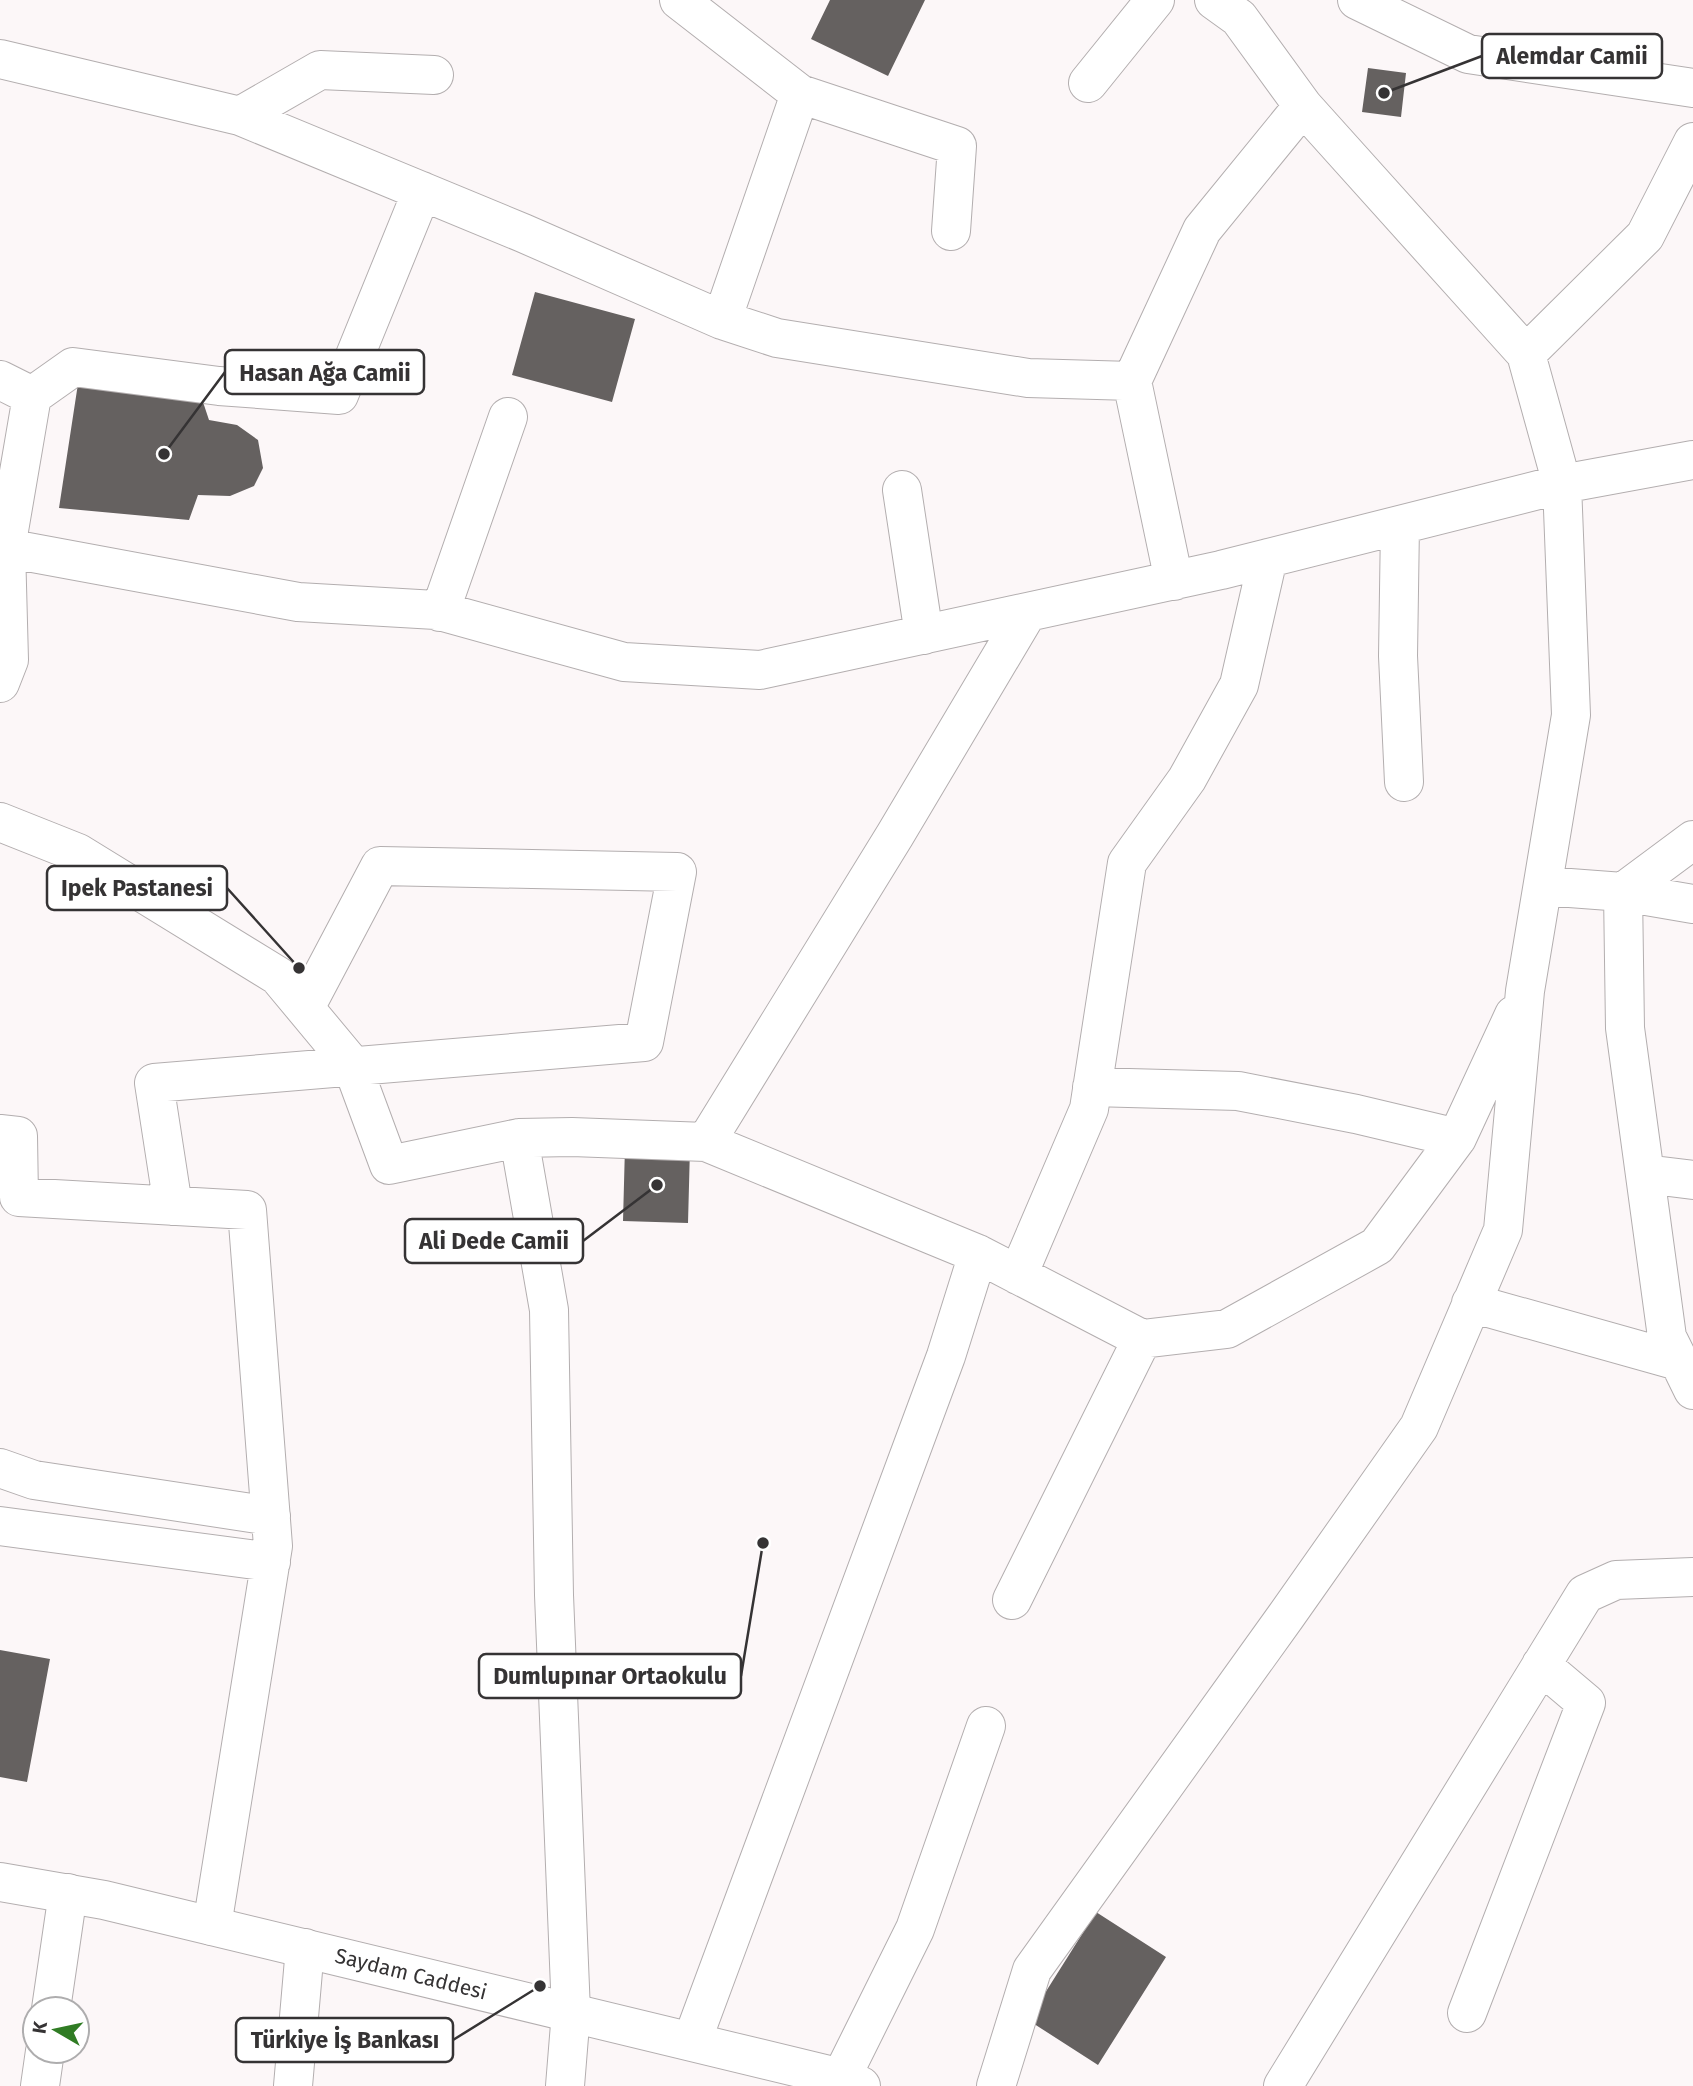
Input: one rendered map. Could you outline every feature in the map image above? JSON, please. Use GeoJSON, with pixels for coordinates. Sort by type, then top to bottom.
{"type":"FeatureCollection","features":[{"type":"Feature","properties":{"kind":"street"},"geometry":{"type":"LineString","coordinates":[[679,0],[800,94],[957,146],[951,231]]}},
{"type":"Feature","properties":{"kind":"street"},"geometry":{"type":"LineString","coordinates":[[1088,83],[1155,0]]}},
{"type":"Feature","properties":{"kind":"street"},"geometry":{"type":"LineString","coordinates":[[1357,0],[1468,54],[1693,88]]}},
{"type":"Feature","properties":{"kind":"street"},"geometry":{"type":"LineString","coordinates":[[996,2086],[1032,1970],[1279,1628],[1419,1427],[1503,1230],[1525,991],[1572,715],[1562,484],[1526,354],[1303,106],[1235,6]]}},
{"type":"Feature","properties":{"kind":"street"},"geometry":{"type":"LineString","coordinates":[[0,59],[240,116],[523,233],[722,320],[777,338],[1015,376],[1132,381]]}},
{"type":"Feature","properties":{"kind":"street"},"geometry":{"type":"LineString","coordinates":[[240,116],[320,70],[434,75]]}},
{"type":"Feature","properties":{"kind":"street"},"geometry":{"type":"LineString","coordinates":[[722,320],[800,94]]}},
{"type":"Feature","properties":{"kind":"street"},"geometry":{"type":"LineString","coordinates":[[1174,581],[1132,381],[1202,230],[1303,106]]}},
{"type":"Feature","properties":{"kind":"street"},"geometry":{"type":"LineString","coordinates":[[1526,354],[1645,236],[1693,142]]}},
{"type":"Feature","properties":{"kind":"street"},"geometry":{"type":"LineString","coordinates":[[0,683],[9,660],[6,548],[16,388],[73,367],[219,386],[339,395],[422,191]]}},
{"type":"Feature","properties":{"kind":"street"},"geometry":{"type":"LineString","coordinates":[[440,612],[508,417]]}},
{"type":"Feature","properties":{"kind":"street"},"geometry":{"type":"LineString","coordinates":[[6,548],[298,602],[440,612],[624,662],[760,670],[1174,581],[1562,484],[1693,460]]}},
{"type":"Feature","properties":{"kind":"street"},"geometry":{"type":"LineString","coordinates":[[902,490],[924,635]]}},
{"type":"Feature","properties":{"kind":"street"},"geometry":{"type":"LineString","coordinates":[[1400,525],[1398,656],[1404,782]]}},
{"type":"Feature","properties":{"kind":"street"},"geometry":{"type":"LineString","coordinates":[[1018,1275],[1089,1109],[1127,863],[1187,779],[1239,685],[1268,558]]}},
{"type":"Feature","properties":{"kind":"street"},"geometry":{"type":"LineString","coordinates":[[706,1142],[895,835],[1027,613]]}},
{"type":"Feature","properties":{"kind":"street"},"geometry":{"type":"LineString","coordinates":[[0,822],[78,853],[278,975],[352,1065],[389,1165],[519,1139],[572,1137],[706,1142],[978,1254],[1142,1339],[1227,1329],[1377,1246],[1457,1138],[1525,991]]}},
{"type":"Feature","properties":{"kind":"street"},"geometry":{"type":"LineString","coordinates":[[1623,892],[1693,840]]}},
{"type":"Feature","properties":{"kind":"street"},"geometry":{"type":"LineString","coordinates":[[173,1206],[153,1083],[644,1042],[677,872],[380,866],[305,1008]]}},
{"type":"Feature","properties":{"kind":"street"},"geometry":{"type":"LineString","coordinates":[[1542,886],[1623,892],[1693,904]]}},
{"type":"Feature","properties":{"kind":"street"},"geometry":{"type":"LineString","coordinates":[[1623,892],[1625,1028],[1667,1337],[1686,1376]]}},
{"type":"Feature","properties":{"kind":"street"},"geometry":{"type":"LineString","coordinates":[[1092,1087],[1238,1091],[1356,1114],[1457,1138]]}},
{"type":"Feature","properties":{"kind":"street"},"geometry":{"type":"LineString","coordinates":[[0,1134],[18,1136],[19,1197],[247,1210],[273,1546],[212,1926]]}},
{"type":"Feature","properties":{"kind":"street"},"geometry":{"type":"LineString","coordinates":[[519,1139],[549,1310],[554,1595],[571,2012],[565,2086]]}},
{"type":"Feature","properties":{"kind":"street"},"geometry":{"type":"LineString","coordinates":[[1645,1174],[1693,1180]]}},
{"type":"Feature","properties":{"kind":"street"},"geometry":{"type":"LineString","coordinates":[[692,2041],[946,1356],[978,1254]]}},
{"type":"Feature","properties":{"kind":"street"},"geometry":{"type":"LineString","coordinates":[[1471,1303],[1686,1376]]}},
{"type":"Feature","properties":{"kind":"street"},"geometry":{"type":"LineString","coordinates":[[1012,1600],[1142,1339]]}},
{"type":"Feature","properties":{"kind":"street"},"geometry":{"type":"LineString","coordinates":[[0,1468],[34,1480],[271,1516]]}},
{"type":"Feature","properties":{"kind":"street"},"geometry":{"type":"LineString","coordinates":[[0,1526],[271,1562]]}},
{"type":"Feature","properties":{"kind":"street"},"geometry":{"type":"LineString","coordinates":[[1283,2086],[1585,1594],[1616,1580],[1693,1577]]}},
{"type":"Feature","properties":{"kind":"street"},"geometry":{"type":"LineString","coordinates":[[1467,2013],[1586,1703],[1541,1665]]}},
{"type":"Feature","properties":{"kind":"street"},"geometry":{"type":"LineString","coordinates":[[851,2082],[915,1930],[986,1726]]}},
{"type":"Feature","properties":{"kind":"street","name":"Saydam Caddesi"},"geometry":{"type":"LineString","coordinates":[[0,1882],[104,1900],[692,2041],[851,2082]]}},
{"type":"Feature","properties":{"kind":"street"},"geometry":{"type":"LineString","coordinates":[[53,1995],[68,1894]]}},
{"type":"Feature","properties":{"kind":"street"},"geometry":{"type":"LineString","coordinates":[[293,2086],[305,1948]]}},
{"type":"Feature","properties":{"kind":"street"},"geometry":{"type":"LineString","coordinates":[[40,2086],[43,2065]]}},
{"type":"Feature","properties":{"kind":"building"},"geometry":{"type":"Polygon","coordinates":[[[830,0],[925,0],[888,76],[811,39],[830,0]]]}},
{"type":"Feature","properties":{"kind":"building"},"geometry":{"type":"Polygon","coordinates":[[[1368,68],[1406,73],[1401,117],[1362,112],[1368,68]]]}},
{"type":"Feature","properties":{"kind":"building"},"geometry":{"type":"Polygon","coordinates":[[[535,292],[635,319],[612,402],[512,375],[535,292]]]}},
{"type":"Feature","properties":{"kind":"building"},"geometry":{"type":"Polygon","coordinates":[[[79,377],[199,390],[209,420],[237,425],[258,440],[263,468],[254,486],[230,496],[198,495],[189,520],[59,508],[79,377]]]}},
{"type":"Feature","properties":{"kind":"building"},"geometry":{"type":"Polygon","coordinates":[[[625,1146],[690,1148],[688,1223],[623,1221],[625,1146]]]}},
{"type":"Feature","properties":{"kind":"building"},"geometry":{"type":"Polygon","coordinates":[[[0,1650],[50,1659],[27,1782],[0,1777],[0,1650]]]}},
{"type":"Feature","properties":{"kind":"building"},"geometry":{"type":"Polygon","coordinates":[[[1096,1912],[1166,1957],[1098,2065],[1028,2020],[1096,1912]]]}},
{"type":"Feature","properties":{"kind":"place","name":"Alemdar Camii"},"geometry":{"type":"Point","coordinates":[1384,93]}},
{"type":"Feature","properties":{"kind":"place","name":"Hasan Ağa Camii"},"geometry":{"type":"Point","coordinates":[164,454]}},
{"type":"Feature","properties":{"kind":"place","name":"Ipek Pastanesi"},"geometry":{"type":"Point","coordinates":[299,968]}},
{"type":"Feature","properties":{"kind":"place","name":"Ali Dede Camii"},"geometry":{"type":"Point","coordinates":[657,1185]}},
{"type":"Feature","properties":{"kind":"place","name":"Dumlupınar Ortaokulu"},"geometry":{"type":"Point","coordinates":[763,1543]}},
{"type":"Feature","properties":{"kind":"place","name":"Türkiye İş Bankası"},"geometry":{"type":"Point","coordinates":[540,1986]}}]}
